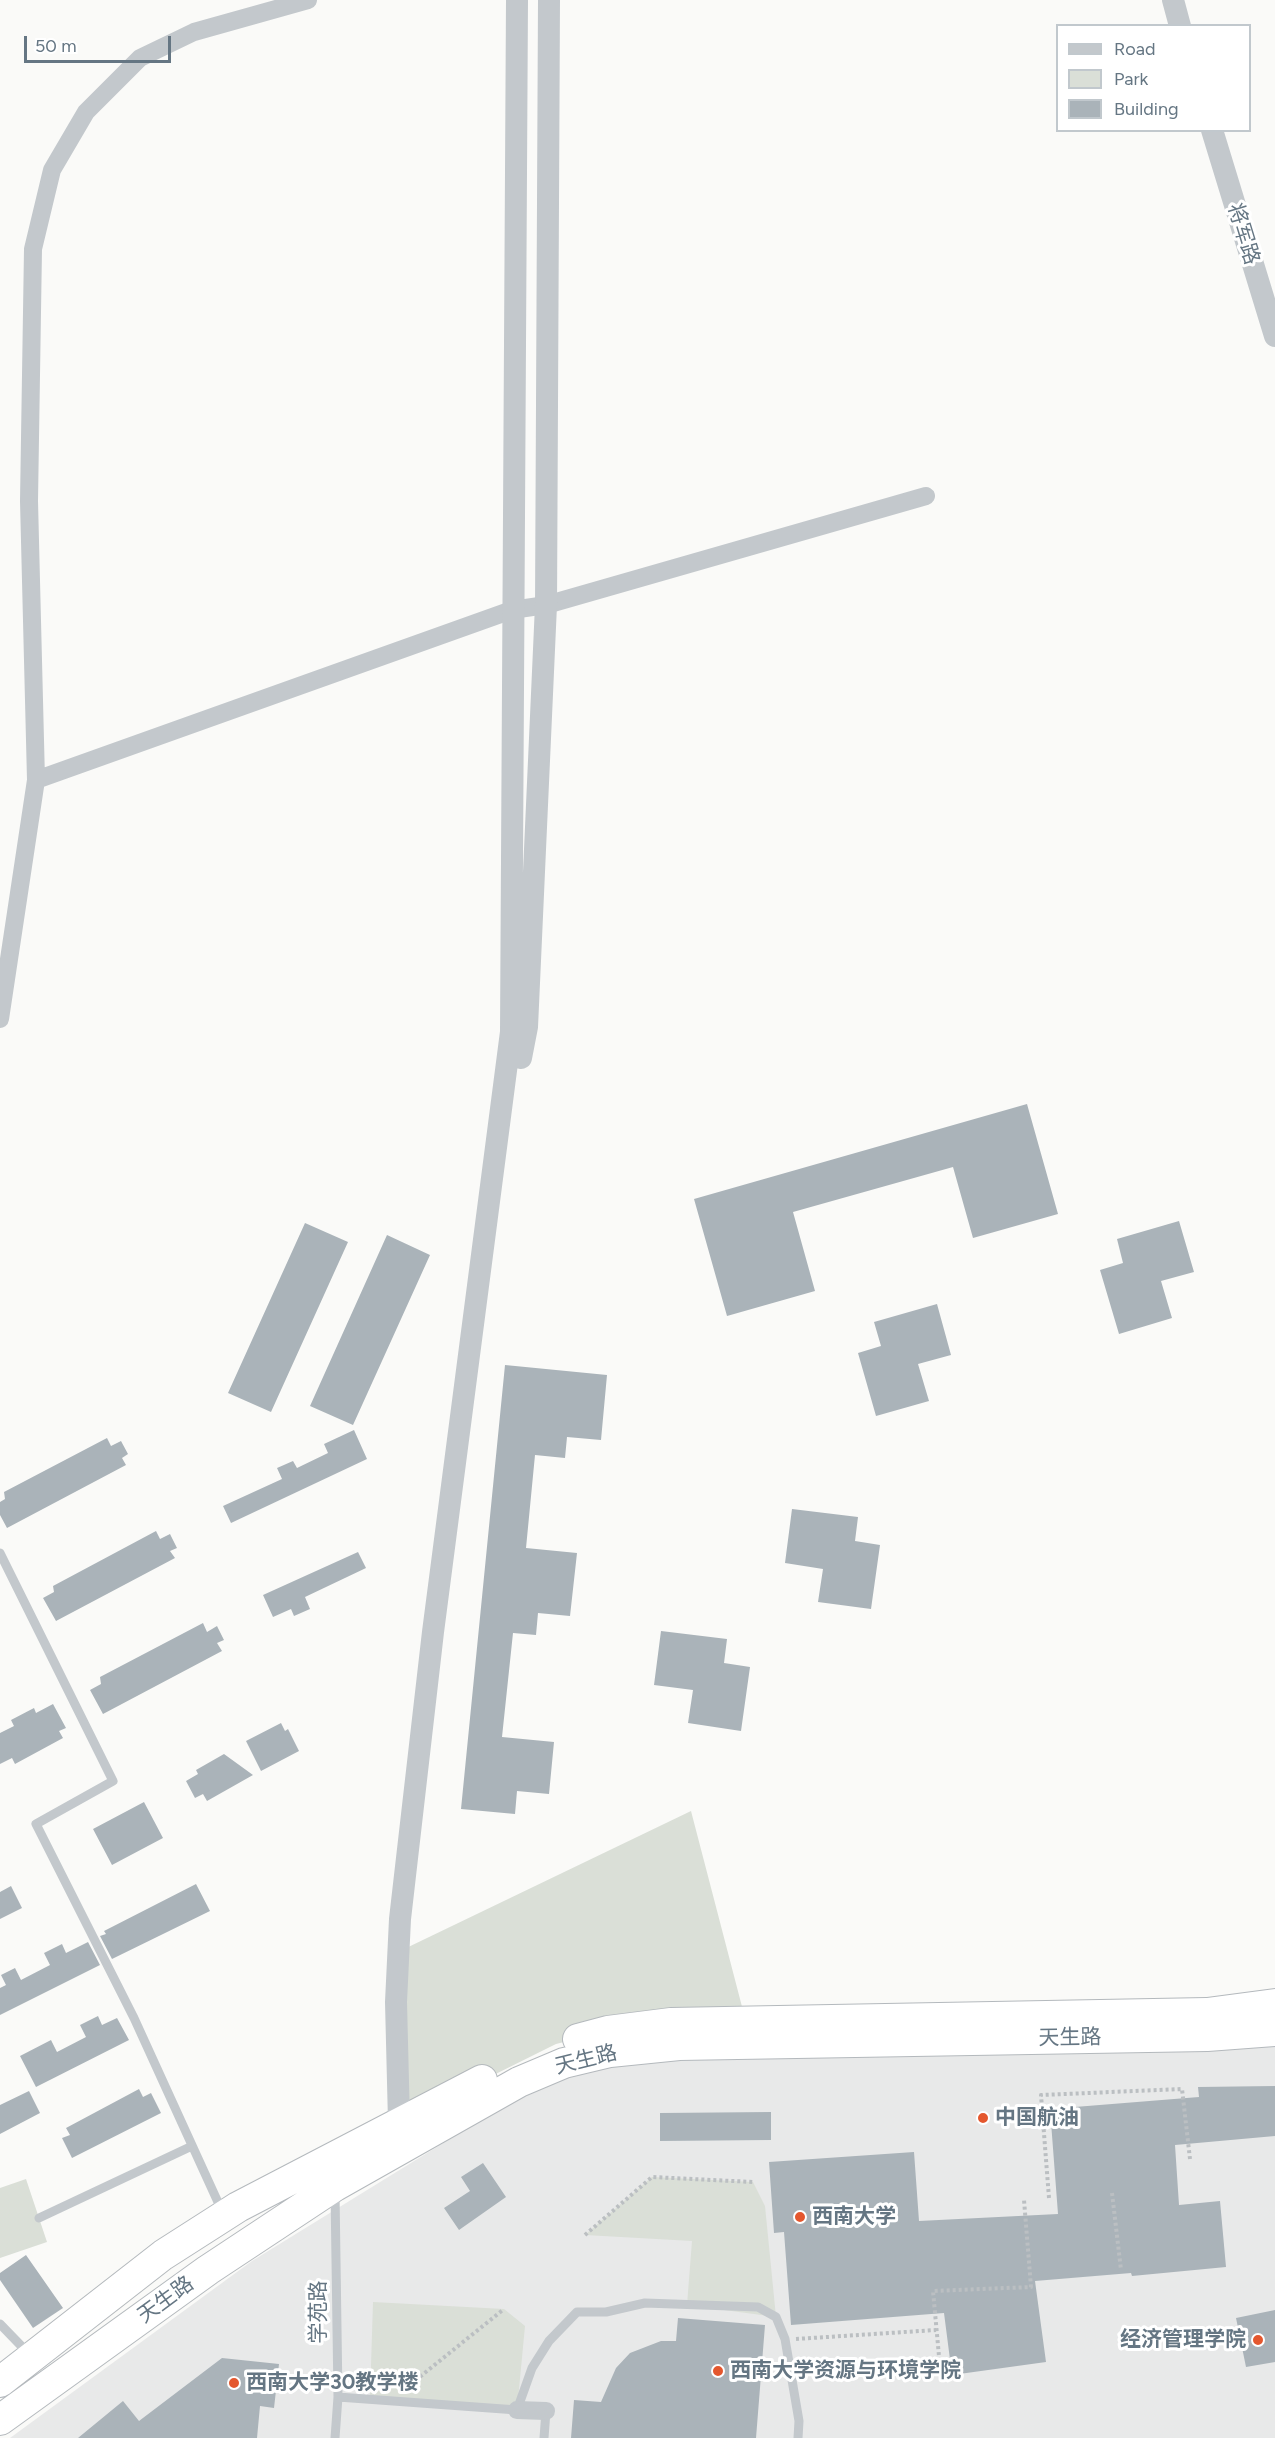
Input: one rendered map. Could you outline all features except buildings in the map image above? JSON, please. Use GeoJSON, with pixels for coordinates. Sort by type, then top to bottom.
{"type":"FeatureCollection","features":[{"type":"Feature","properties":{"kind":"highway","name":"天生路"},"geometry":{"type":"LineString","coordinates":[[0,2382],[163,2254],[224,2216],[399,2122],[556,2044],[608,2031],[671,2023],[1207,2013],[1275,2004]]}},
{"type":"Feature","properties":{"kind":"highway","name":"天生路"},"geometry":{"type":"LineString","coordinates":[[0,2420],[208,2270],[335,2186],[519,2082],[564,2062],[610,2052],[679,2045],[1207,2036],[1275,2031]]}},
{"type":"Feature","properties":{"kind":"street"},"geometry":{"type":"LineString","coordinates":[[0,1019],[36,780],[29,501],[33,249],[52,170],[86,112],[140,58],[194,32],[308,0]]}},
{"type":"Feature","properties":{"kind":"street"},"geometry":{"type":"LineString","coordinates":[[399,2122],[396,2002],[400,1919],[433,1632],[511,1032],[517,0]]}},
{"type":"Feature","properties":{"kind":"street"},"geometry":{"type":"LineString","coordinates":[[481,1272],[527,1026],[546,605],[549,0]]}},
{"type":"Feature","properties":{"kind":"street"},"geometry":{"type":"LineString","coordinates":[[1173,0],[1179,24]]}},
{"type":"Feature","properties":{"kind":"street","name":"将军路"},"geometry":{"type":"LineString","coordinates":[[1213,132],[1275,336]]}},
{"type":"Feature","properties":{"kind":"street"},"geometry":{"type":"LineString","coordinates":[[36,780],[512,610],[546,605],[926,496]]}},
{"type":"Feature","properties":{"kind":"street"},"geometry":{"type":"LineString","coordinates":[[516,2410],[546,2411]]}},
{"type":"Feature","properties":{"kind":"lane"},"geometry":{"type":"LineString","coordinates":[[0,1553],[113,1781],[36,1824],[134,2018],[224,2216]]}},
{"type":"Feature","properties":{"kind":"lane"},"geometry":{"type":"LineString","coordinates":[[39,2218],[192,2146]]}},
{"type":"Feature","properties":{"kind":"lane","name":"学苑路"},"geometry":{"type":"LineString","coordinates":[[335,2186],[338,2397],[335,2438]]}},
{"type":"Feature","properties":{"kind":"lane"},"geometry":{"type":"LineString","coordinates":[[338,2397],[516,2410],[532,2368],[549,2341],[577,2312],[606,2312],[645,2303],[758,2307],[776,2317],[785,2339],[799,2421],[798,2438]]}},
{"type":"Feature","properties":{"kind":"lane"},"geometry":{"type":"LineString","coordinates":[[0,2324],[31,2357]]}},
{"type":"Feature","properties":{"kind":"lane"},"geometry":{"type":"LineString","coordinates":[[544,2438],[546,2411]]}},
{"type":"Feature","properties":{"kind":"path"},"geometry":{"type":"LineString","coordinates":[[1049,2198],[1041,2095],[1182,2089],[1190,2159]]}},
{"type":"Feature","properties":{"kind":"path"},"geometry":{"type":"LineString","coordinates":[[585,2235],[652,2177],[753,2182]]}},
{"type":"Feature","properties":{"kind":"path"},"geometry":{"type":"LineString","coordinates":[[1112,2193],[1121,2270]]}},
{"type":"Feature","properties":{"kind":"path"},"geometry":{"type":"LineString","coordinates":[[940,2367],[933,2291],[1031,2287],[1023,2200]]}},
{"type":"Feature","properties":{"kind":"path"},"geometry":{"type":"LineString","coordinates":[[391,2400],[504,2308]]}},
{"type":"Feature","properties":{"kind":"path"},"geometry":{"type":"LineString","coordinates":[[785,2339],[936,2330]]}},
{"type":"Feature","properties":{"kind":"shaded area","name":"西南大学"},"geometry":{"type":"Polygon","coordinates":[[[1275,2044],[1275,2438],[10,2438],[252,2261],[539,2084],[631,2058],[1275,2044]]]}},
{"type":"Feature","properties":{"kind":"green space"},"geometry":{"type":"Polygon","coordinates":[[[691,1811],[746,2022],[608,2031],[556,2044],[399,2122],[400,1951],[691,1811]]]}},
{"type":"Feature","properties":{"kind":"green space"},"geometry":{"type":"Polygon","coordinates":[[[652,2177],[753,2182],[765,2206],[776,2317],[687,2305],[692,2241],[585,2235],[652,2177]]]}},
{"type":"Feature","properties":{"kind":"green space"},"geometry":{"type":"Polygon","coordinates":[[[26,2179],[47,2242],[0,2258],[0,2188],[26,2179]]]}},
{"type":"Feature","properties":{"kind":"green space"},"geometry":{"type":"Polygon","coordinates":[[[373,2302],[504,2309],[525,2326],[517,2410],[370,2398],[373,2302]]]}},
{"type":"Feature","properties":{"kind":"place","name":"中国航油"},"geometry":{"type":"Point","coordinates":[983,2118]}},
{"type":"Feature","properties":{"kind":"place","name":"西南大学"},"geometry":{"type":"Point","coordinates":[800,2217]}},
{"type":"Feature","properties":{"kind":"place","name":"经济管理学院"},"geometry":{"type":"Point","coordinates":[1258,2340]}},
{"type":"Feature","properties":{"kind":"place","name":"西南大学资源与环境学院"},"geometry":{"type":"Point","coordinates":[718,2371]}},
{"type":"Feature","properties":{"kind":"place","name":"西南大学30教学楼"},"geometry":{"type":"Point","coordinates":[234,2383]}}]}
